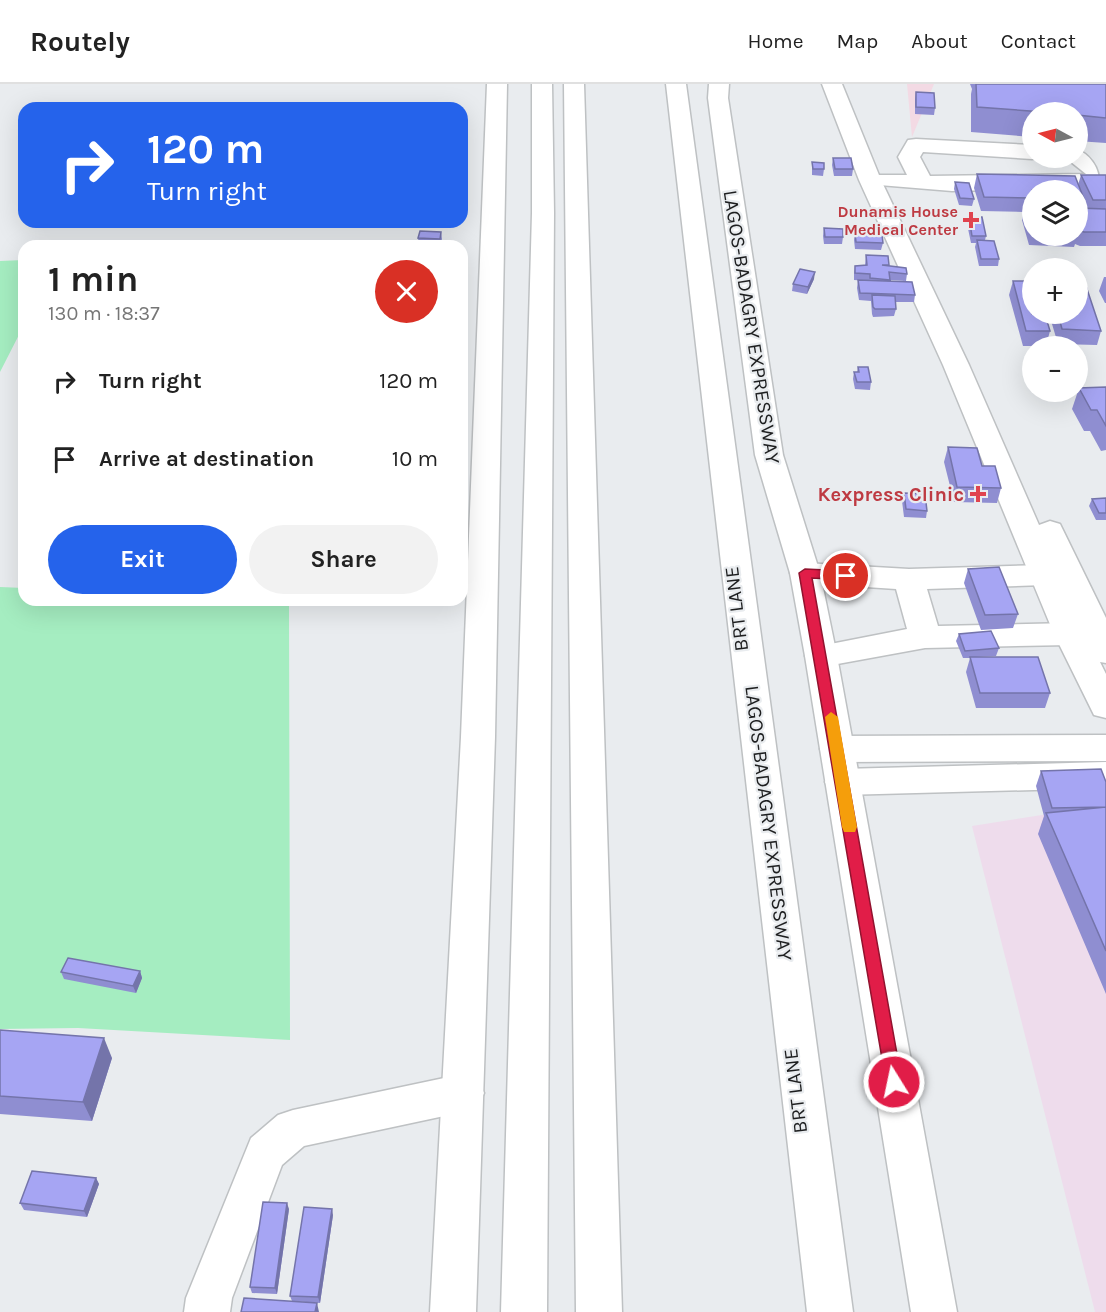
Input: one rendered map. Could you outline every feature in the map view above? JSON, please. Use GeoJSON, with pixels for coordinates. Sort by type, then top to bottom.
{"type":"FeatureCollection","features":[{"type":"Feature","properties":{"kind":"main road"},"geometry":{"type":"LineString","coordinates":[[453,1312],[479,714],[497,84]]}},
{"type":"Feature","properties":{"kind":"main road"},"geometry":{"type":"LineString","coordinates":[[532,84],[543,213]]}},
{"type":"Feature","properties":{"kind":"main road"},"geometry":{"type":"LineString","coordinates":[[524,1312],[543,213],[542,84]]}},
{"type":"Feature","properties":{"kind":"main road"},"geometry":{"type":"LineString","coordinates":[[574,84],[598,1312]]}},
{"type":"Feature","properties":{"kind":"main road","name":"BRT LANE"},"geometry":{"type":"LineString","coordinates":[[671,84],[821,1312]]}},
{"type":"Feature","properties":{"kind":"main road","name":"LAGOS-BADAGRY EXPRESSWAY"},"geometry":{"type":"LineString","coordinates":[[676,84],[830,1312]]}},
{"type":"Feature","properties":{"kind":"main road"},"geometry":{"type":"LineString","coordinates":[[688,84],[689,186]]}},
{"type":"Feature","properties":{"kind":"main road","name":"LAGOS-BADAGRY EXPRESSWAY"},"geometry":{"type":"LineString","coordinates":[[718,84],[718,98],[769,455],[805,573],[821,656],[934,1312]]}},
{"type":"Feature","properties":{"kind":"main road"},"geometry":{"type":"LineString","coordinates":[[832,84],[870,180],[956,365],[1070,634],[1106,706]]}},
{"type":"Feature","properties":{"kind":"main road"},"geometry":{"type":"LineString","coordinates":[[848,84],[907,227],[975,363],[1106,652]]}},
{"type":"Feature","properties":{"kind":"main road"},"geometry":{"type":"LineString","coordinates":[[922,182],[909,157],[916,145],[1022,151]]}},
{"type":"Feature","properties":{"kind":"main road"},"geometry":{"type":"LineString","coordinates":[[887,180],[952,184],[1094,181],[1098,176],[1088,165]]}},
{"type":"Feature","properties":{"kind":"main road"},"geometry":{"type":"LineString","coordinates":[[805,573],[909,579],[1045,575]]}},
{"type":"Feature","properties":{"kind":"main road"},"geometry":{"type":"LineString","coordinates":[[909,579],[925,637]]}},
{"type":"Feature","properties":{"kind":"main road"},"geometry":{"type":"LineString","coordinates":[[821,656],[925,637],[1070,634]]}},
{"type":"Feature","properties":{"kind":"main road"},"geometry":{"type":"LineString","coordinates":[[839,766],[1106,747]]}},
{"type":"Feature","properties":{"kind":"main road"},"geometry":{"type":"LineString","coordinates":[[839,766],[1106,776]]}},
{"type":"Feature","properties":{"kind":"main road"},"geometry":{"type":"LineString","coordinates":[[207,1312],[209,1298],[266,1152],[293,1129],[463,1093]]}},
{"type":"Feature","properties":{"kind":"shaded area"},"geometry":{"type":"Polygon","coordinates":[[[907,84],[934,84],[912,137],[907,84]]]}},
{"type":"Feature","properties":{"kind":"shaded area"},"geometry":{"type":"Polygon","coordinates":[[[1106,805],[1106,1312],[1095,1312],[972,826],[1106,805]]]}},
{"type":"Feature","properties":{"kind":"green space"},"geometry":{"type":"Polygon","coordinates":[[[18,260],[18,337],[0,372],[0,261],[18,260]]]}},
{"type":"Feature","properties":{"kind":"green space"},"geometry":{"type":"Polygon","coordinates":[[[0,587],[18,588],[18,606],[289,606],[290,1040],[78,1028],[0,1029],[0,587]]]}},
{"type":"Feature","properties":{"kind":"building"},"geometry":{"type":"Polygon","coordinates":[[[976,84],[1106,84],[1106,118],[1088,116],[1088,102],[1022,102],[1022,110],[977,107],[976,84]]]}},
{"type":"Feature","properties":{"kind":"building"},"geometry":{"type":"Polygon","coordinates":[[[916,92],[934,93],[935,108],[916,107],[916,92]]]}},
{"type":"Feature","properties":{"kind":"building"},"geometry":{"type":"Polygon","coordinates":[[[833,158],[851,158],[853,169],[835,169],[833,158]]]}},
{"type":"Feature","properties":{"kind":"building"},"geometry":{"type":"Polygon","coordinates":[[[812,162],[824,163],[824,169],[813,169],[812,162]]]}},
{"type":"Feature","properties":{"kind":"building"},"geometry":{"type":"Polygon","coordinates":[[[977,174],[1075,176],[1077,180],[1022,180],[1022,198],[984,197],[977,174]]]}},
{"type":"Feature","properties":{"kind":"building"},"geometry":{"type":"Polygon","coordinates":[[[1081,175],[1106,175],[1106,200],[1093,200],[1088,190],[1088,180],[1083,180],[1081,175]]]}},
{"type":"Feature","properties":{"kind":"building"},"geometry":{"type":"Polygon","coordinates":[[[955,182],[969,183],[974,199],[960,198],[955,182]]]}},
{"type":"Feature","properties":{"kind":"building"},"geometry":{"type":"Polygon","coordinates":[[[1088,208],[1106,209],[1106,232],[1088,232],[1088,208]]]}},
{"type":"Feature","properties":{"kind":"building"},"geometry":{"type":"Polygon","coordinates":[[[969,217],[982,217],[986,236],[972,236],[969,217]]]}},
{"type":"Feature","properties":{"kind":"building"},"geometry":{"type":"Polygon","coordinates":[[[824,228],[843,229],[843,237],[825,237],[824,228]]]}},
{"type":"Feature","properties":{"kind":"building"},"geometry":{"type":"Polygon","coordinates":[[[420,231],[441,232],[440,239],[418,238],[420,231]]]}},
{"type":"Feature","properties":{"kind":"building"},"geometry":{"type":"Polygon","coordinates":[[[855,233],[882,235],[883,243],[856,242],[855,233]]]}},
{"type":"Feature","properties":{"kind":"building"},"geometry":{"type":"Polygon","coordinates":[[[977,240],[994,241],[999,259],[981,259],[977,240]]]}},
{"type":"Feature","properties":{"kind":"building"},"geometry":{"type":"Polygon","coordinates":[[[866,255],[888,256],[889,265],[882,265],[906,268],[907,274],[889,272],[890,280],[870,278],[870,274],[855,273],[855,266],[867,265],[866,255]]]}},
{"type":"Feature","properties":{"kind":"building"},"geometry":{"type":"Polygon","coordinates":[[[800,269],[815,272],[808,287],[793,284],[800,269]]]}},
{"type":"Feature","properties":{"kind":"building"},"geometry":{"type":"Polygon","coordinates":[[[858,280],[912,282],[915,295],[860,293],[858,280]]]}},
{"type":"Feature","properties":{"kind":"building"},"geometry":{"type":"Polygon","coordinates":[[[1013,281],[1022,281],[1022,316],[1013,281]]]}},
{"type":"Feature","properties":{"kind":"building"},"geometry":{"type":"Polygon","coordinates":[[[1088,292],[1101,331],[1062,329],[1061,324],[1088,324],[1088,292]]]}},
{"type":"Feature","properties":{"kind":"building"},"geometry":{"type":"Polygon","coordinates":[[[872,295],[895,296],[896,309],[875,309],[872,295]]]}},
{"type":"Feature","properties":{"kind":"building"},"geometry":{"type":"Polygon","coordinates":[[[1024,324],[1048,324],[1050,331],[1026,331],[1024,324]]]}},
{"type":"Feature","properties":{"kind":"building"},"geometry":{"type":"Polygon","coordinates":[[[858,367],[868,367],[871,382],[857,382],[854,372],[859,372],[858,367]]]}},
{"type":"Feature","properties":{"kind":"building"},"geometry":{"type":"Polygon","coordinates":[[[1106,387],[1106,426],[1097,410],[1091,410],[1087,402],[1088,388],[1106,387]]]}},
{"type":"Feature","properties":{"kind":"building"},"geometry":{"type":"Polygon","coordinates":[[[948,447],[977,448],[982,466],[995,466],[1001,488],[957,487],[948,447]]]}},
{"type":"Feature","properties":{"kind":"building"},"geometry":{"type":"Polygon","coordinates":[[[904,493],[925,494],[927,511],[906,509],[904,493]]]}},
{"type":"Feature","properties":{"kind":"building"},"geometry":{"type":"Polygon","coordinates":[[[1106,498],[1106,513],[1099,513],[1092,499],[1106,498]]]}},
{"type":"Feature","properties":{"kind":"building"},"geometry":{"type":"Polygon","coordinates":[[[999,567],[1018,614],[985,615],[968,569],[999,567]]]}},
{"type":"Feature","properties":{"kind":"building"},"geometry":{"type":"Polygon","coordinates":[[[991,631],[999,648],[965,651],[959,634],[991,631]]]}},
{"type":"Feature","properties":{"kind":"building"},"geometry":{"type":"Polygon","coordinates":[[[970,657],[1038,657],[1050,693],[980,693],[970,657]]]}},
{"type":"Feature","properties":{"kind":"building"},"geometry":{"type":"Polygon","coordinates":[[[1101,769],[1106,782],[1106,807],[1052,808],[1041,771],[1101,769]]]}},
{"type":"Feature","properties":{"kind":"building"},"geometry":{"type":"Polygon","coordinates":[[[1106,807],[1106,951],[1046,813],[1106,807]]]}},
{"type":"Feature","properties":{"kind":"building"},"geometry":{"type":"Polygon","coordinates":[[[68,958],[140,971],[133,986],[61,972],[68,958]]]}},
{"type":"Feature","properties":{"kind":"building"},"geometry":{"type":"Polygon","coordinates":[[[0,1030],[104,1038],[83,1102],[0,1096],[0,1030]]]}},
{"type":"Feature","properties":{"kind":"building"},"geometry":{"type":"Polygon","coordinates":[[[32,1171],[96,1178],[84,1211],[20,1203],[32,1171]]]}},
{"type":"Feature","properties":{"kind":"building"},"geometry":{"type":"Polygon","coordinates":[[[263,1202],[287,1203],[275,1288],[250,1287],[263,1202]]]}},
{"type":"Feature","properties":{"kind":"building"},"geometry":{"type":"Polygon","coordinates":[[[304,1207],[332,1209],[318,1297],[290,1296],[304,1207]]]}},
{"type":"Feature","properties":{"kind":"building"},"geometry":{"type":"Polygon","coordinates":[[[244,1298],[317,1303],[315,1312],[241,1312],[244,1298]]]}},
{"type":"Feature","properties":{"kind":"slow traffic"},"geometry":{"type":"LineString","coordinates":[[831,717],[849,827]]}},
{"type":"Feature","properties":{"kind":"place","name":"Dunamis House Medical Center"},"geometry":{"type":"Point","coordinates":[971,220]}},
{"type":"Feature","properties":{"kind":"place","name":"Kexpress Clinic"},"geometry":{"type":"Point","coordinates":[978,494]}},
{"type":"Feature","properties":{"kind":"route"},"geometry":{"type":"LineString","coordinates":[[846,576],[805,573],[894,1082]]}}]}
